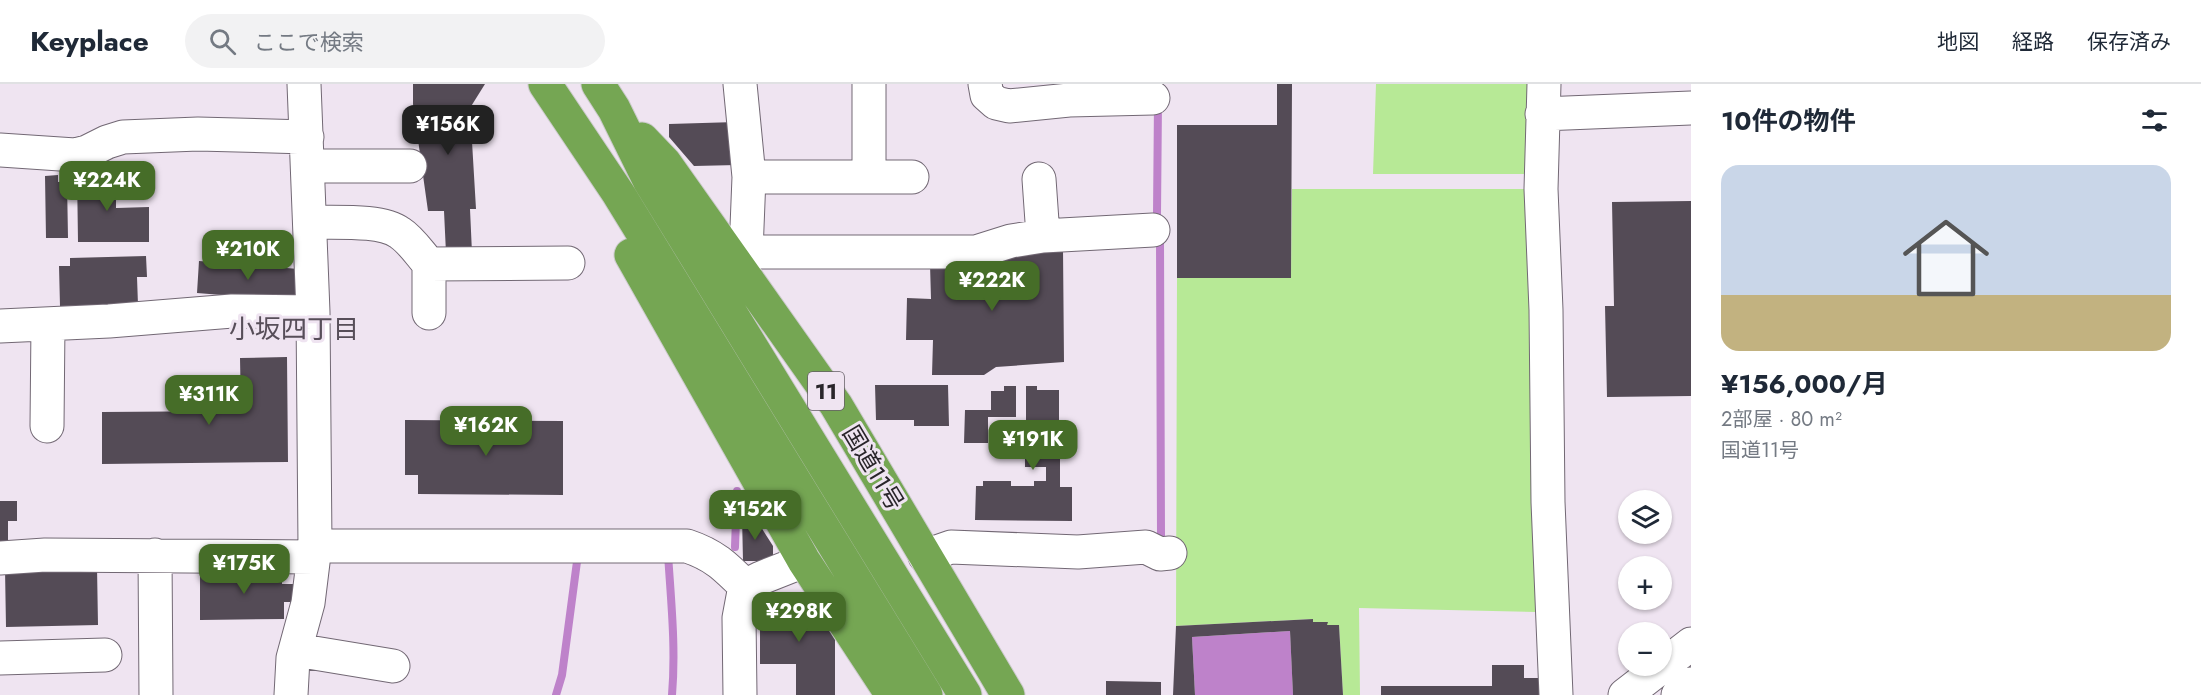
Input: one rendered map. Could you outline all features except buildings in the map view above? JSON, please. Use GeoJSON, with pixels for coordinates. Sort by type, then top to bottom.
{"type":"FeatureCollection","features":[{"type":"Feature","properties":{"kind":"highway"},"geometry":{"type":"LineString","coordinates":[[545,84],[618,193],[926,695]]}},
{"type":"Feature","properties":{"kind":"highway","name":"国道11号"},"geometry":{"type":"LineString","coordinates":[[606,97],[649,180],[965,695]]}},
{"type":"Feature","properties":{"kind":"highway","name":"国道11号"},"geometry":{"type":"LineString","coordinates":[[606,97],[665,163],[740,256],[836,405],[1008,695]]}},
{"type":"Feature","properties":{"kind":"highway"},"geometry":{"type":"LineString","coordinates":[[574,128],[604,209],[804,561],[892,695]]}},
{"type":"Feature","properties":{"kind":"street"},"geometry":{"type":"LineString","coordinates":[[291,695],[296,650],[308,603],[315,551],[313,312],[304,84]]}},
{"type":"Feature","properties":{"kind":"street"},"geometry":{"type":"LineString","coordinates":[[740,84],[749,177],[740,256],[976,252],[1011,241],[1043,236],[1153,230]]}},
{"type":"Feature","properties":{"kind":"street"},"geometry":{"type":"LineString","coordinates":[[869,177],[870,84]]}},
{"type":"Feature","properties":{"kind":"street"},"geometry":{"type":"LineString","coordinates":[[985,84],[987,95],[996,103],[1009,106],[1069,100],[1153,98]]}},
{"type":"Feature","properties":{"kind":"street"},"geometry":{"type":"LineString","coordinates":[[1556,695],[1548,502],[1546,310],[1541,189],[1543,99],[1691,108]]}},
{"type":"Feature","properties":{"kind":"street"},"geometry":{"type":"LineString","coordinates":[[0,150],[75,155],[123,137],[198,134],[410,166]]}},
{"type":"Feature","properties":{"kind":"street"},"geometry":{"type":"LineString","coordinates":[[749,177],[912,177]]}},
{"type":"Feature","properties":{"kind":"street"},"geometry":{"type":"LineString","coordinates":[[1039,179],[1043,236]]}},
{"type":"Feature","properties":{"kind":"street"},"geometry":{"type":"LineString","coordinates":[[310,222],[411,226],[429,264],[429,313]]}},
{"type":"Feature","properties":{"kind":"street"},"geometry":{"type":"LineString","coordinates":[[429,264],[568,263]]}},
{"type":"Feature","properties":{"kind":"street"},"geometry":{"type":"LineString","coordinates":[[0,326],[232,311],[313,312]]}},
{"type":"Feature","properties":{"kind":"street"},"geometry":{"type":"LineString","coordinates":[[47,426],[48,324]]}},
{"type":"Feature","properties":{"kind":"street"},"geometry":{"type":"LineString","coordinates":[[0,558],[45,555],[687,546],[707,553],[722,562],[745,586]]}},
{"type":"Feature","properties":{"kind":"street"},"geometry":{"type":"LineString","coordinates":[[925,556],[951,547],[1078,552],[1146,547],[1160,554],[1170,553]]}},
{"type":"Feature","properties":{"kind":"street"},"geometry":{"type":"LineString","coordinates":[[155,555],[156,695]]}},
{"type":"Feature","properties":{"kind":"street"},"geometry":{"type":"LineString","coordinates":[[745,586],[804,561]]}},
{"type":"Feature","properties":{"kind":"street"},"geometry":{"type":"LineString","coordinates":[[740,695],[740,618],[745,586]]}},
{"type":"Feature","properties":{"kind":"street"},"geometry":{"type":"LineString","coordinates":[[1624,695],[1691,644]]}},
{"type":"Feature","properties":{"kind":"street"},"geometry":{"type":"LineString","coordinates":[[296,650],[393,666]]}},
{"type":"Feature","properties":{"kind":"street"},"geometry":{"type":"LineString","coordinates":[[0,658],[105,655]]}},
{"type":"Feature","properties":{"kind":"street"},"geometry":{"type":"LineString","coordinates":[[1678,695],[1691,684]]}},
{"type":"Feature","properties":{"kind":"green space"},"geometry":{"type":"Polygon","coordinates":[[[1376,84],[1533,84],[1530,174],[1373,174],[1376,84]]]}},
{"type":"Feature","properties":{"kind":"green space"},"geometry":{"type":"Polygon","coordinates":[[[1292,189],[1530,189],[1536,612],[1359,608],[1360,695],[1343,695],[1339,625],[1313,622],[1313,619],[1176,626],[1177,278],[1291,278],[1292,189]]]}},
{"type":"Feature","properties":{"kind":"shaded area"},"geometry":{"type":"Polygon","coordinates":[[[1290,631],[1293,695],[1195,695],[1192,637],[1290,631]]]}},
{"type":"Feature","properties":{"kind":"waterway"},"geometry":{"type":"LineString","coordinates":[[1158,102],[1161,536],[1158,542]]}},
{"type":"Feature","properties":{"kind":"waterway"},"geometry":{"type":"LineString","coordinates":[[735,547],[737,491]]}},
{"type":"Feature","properties":{"kind":"waterway"},"geometry":{"type":"LineString","coordinates":[[556,695],[562,675],[578,554],[580,554]]}},
{"type":"Feature","properties":{"kind":"waterway"},"geometry":{"type":"LineString","coordinates":[[665,554],[668,554],[673,624],[672,695]]}},
{"type":"Feature","properties":{"kind":"district","name":"小坂四丁目"},"geometry":{"type":"Point","coordinates":[294,329]}}]}
